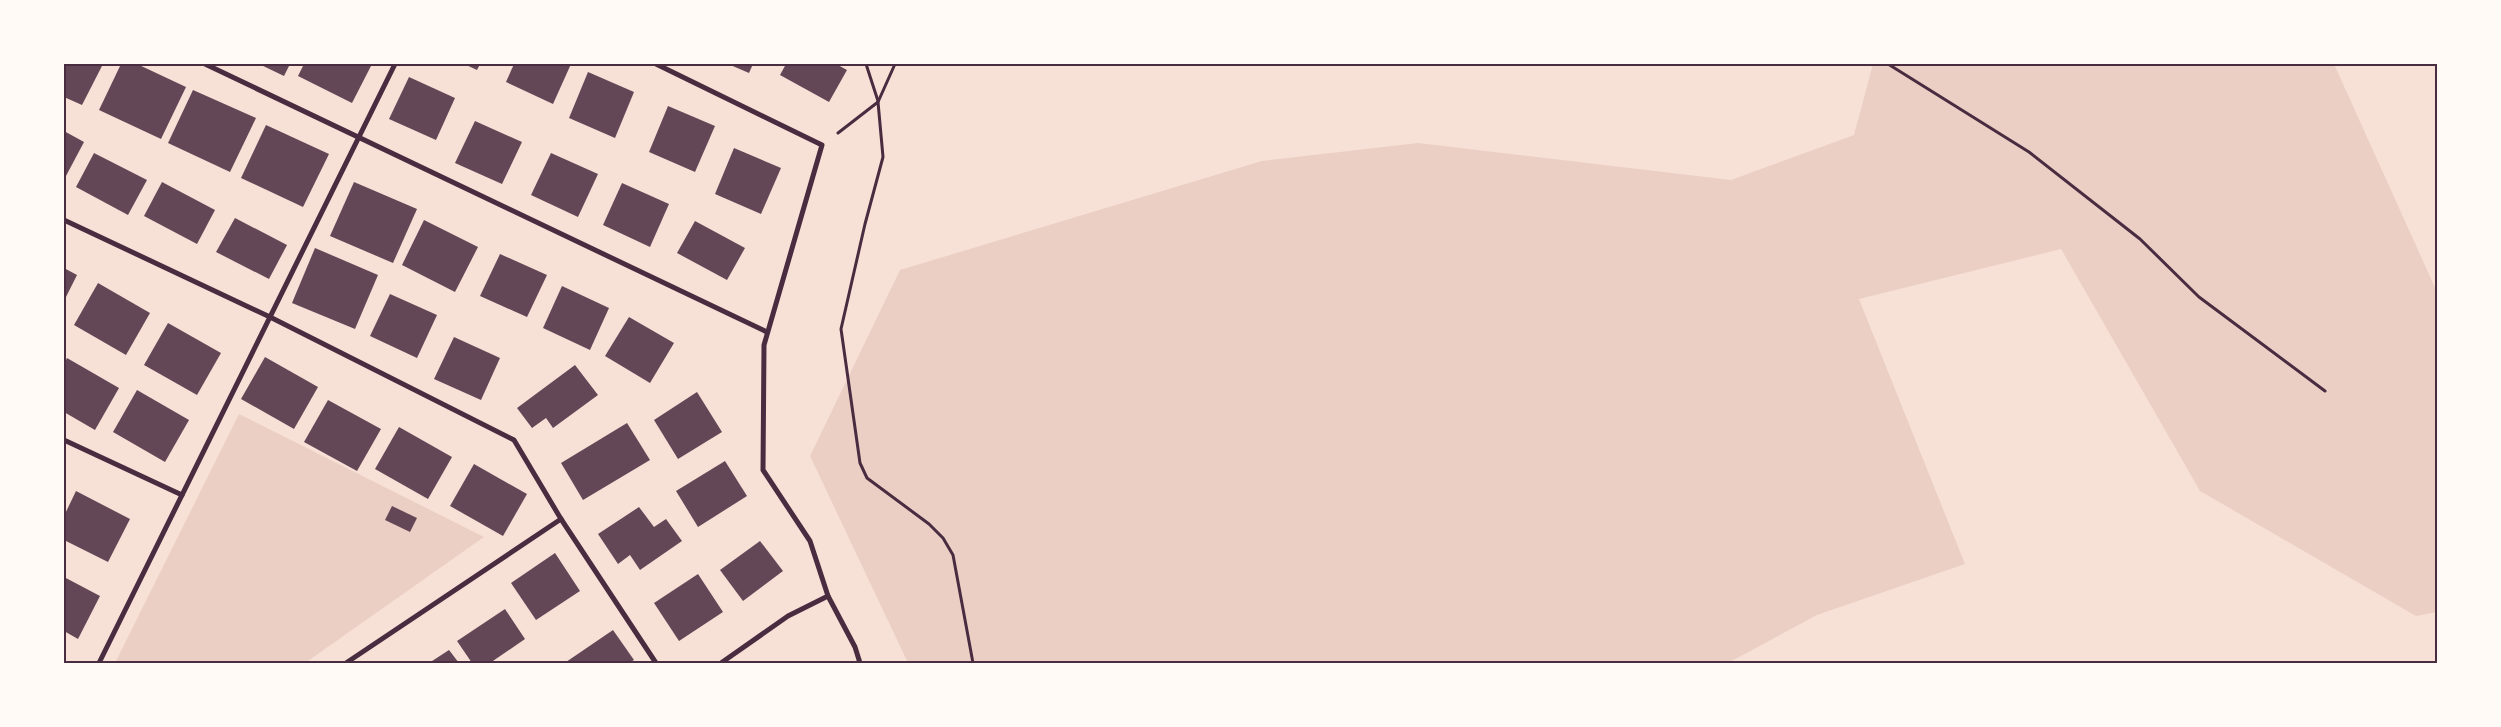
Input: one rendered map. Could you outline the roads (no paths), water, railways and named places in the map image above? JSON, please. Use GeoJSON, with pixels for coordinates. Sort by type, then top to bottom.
{"type":"FeatureCollection","features":[{"type":"Feature","properties":{"kind":"street"},"geometry":{"type":"LineString","coordinates":[[205,64],[768,332]]}},
{"type":"Feature","properties":{"kind":"street"},"geometry":{"type":"LineString","coordinates":[[99,663],[395,64]]}},
{"type":"Feature","properties":{"kind":"street"},"geometry":{"type":"LineString","coordinates":[[656,64],[822,144],[764,345],[763,470],[810,540],[828,596],[855,647],[860,663]]}},
{"type":"Feature","properties":{"kind":"street"},"geometry":{"type":"LineString","coordinates":[[64,220],[270,317],[514,440],[561,519],[656,663]]}},
{"type":"Feature","properties":{"kind":"street"},"geometry":{"type":"LineString","coordinates":[[64,440],[182,495]]}},
{"type":"Feature","properties":{"kind":"street"},"geometry":{"type":"LineString","coordinates":[[346,663],[561,519]]}},
{"type":"Feature","properties":{"kind":"street"},"geometry":{"type":"LineString","coordinates":[[721,663],[788,616],[828,596]]}}]}
